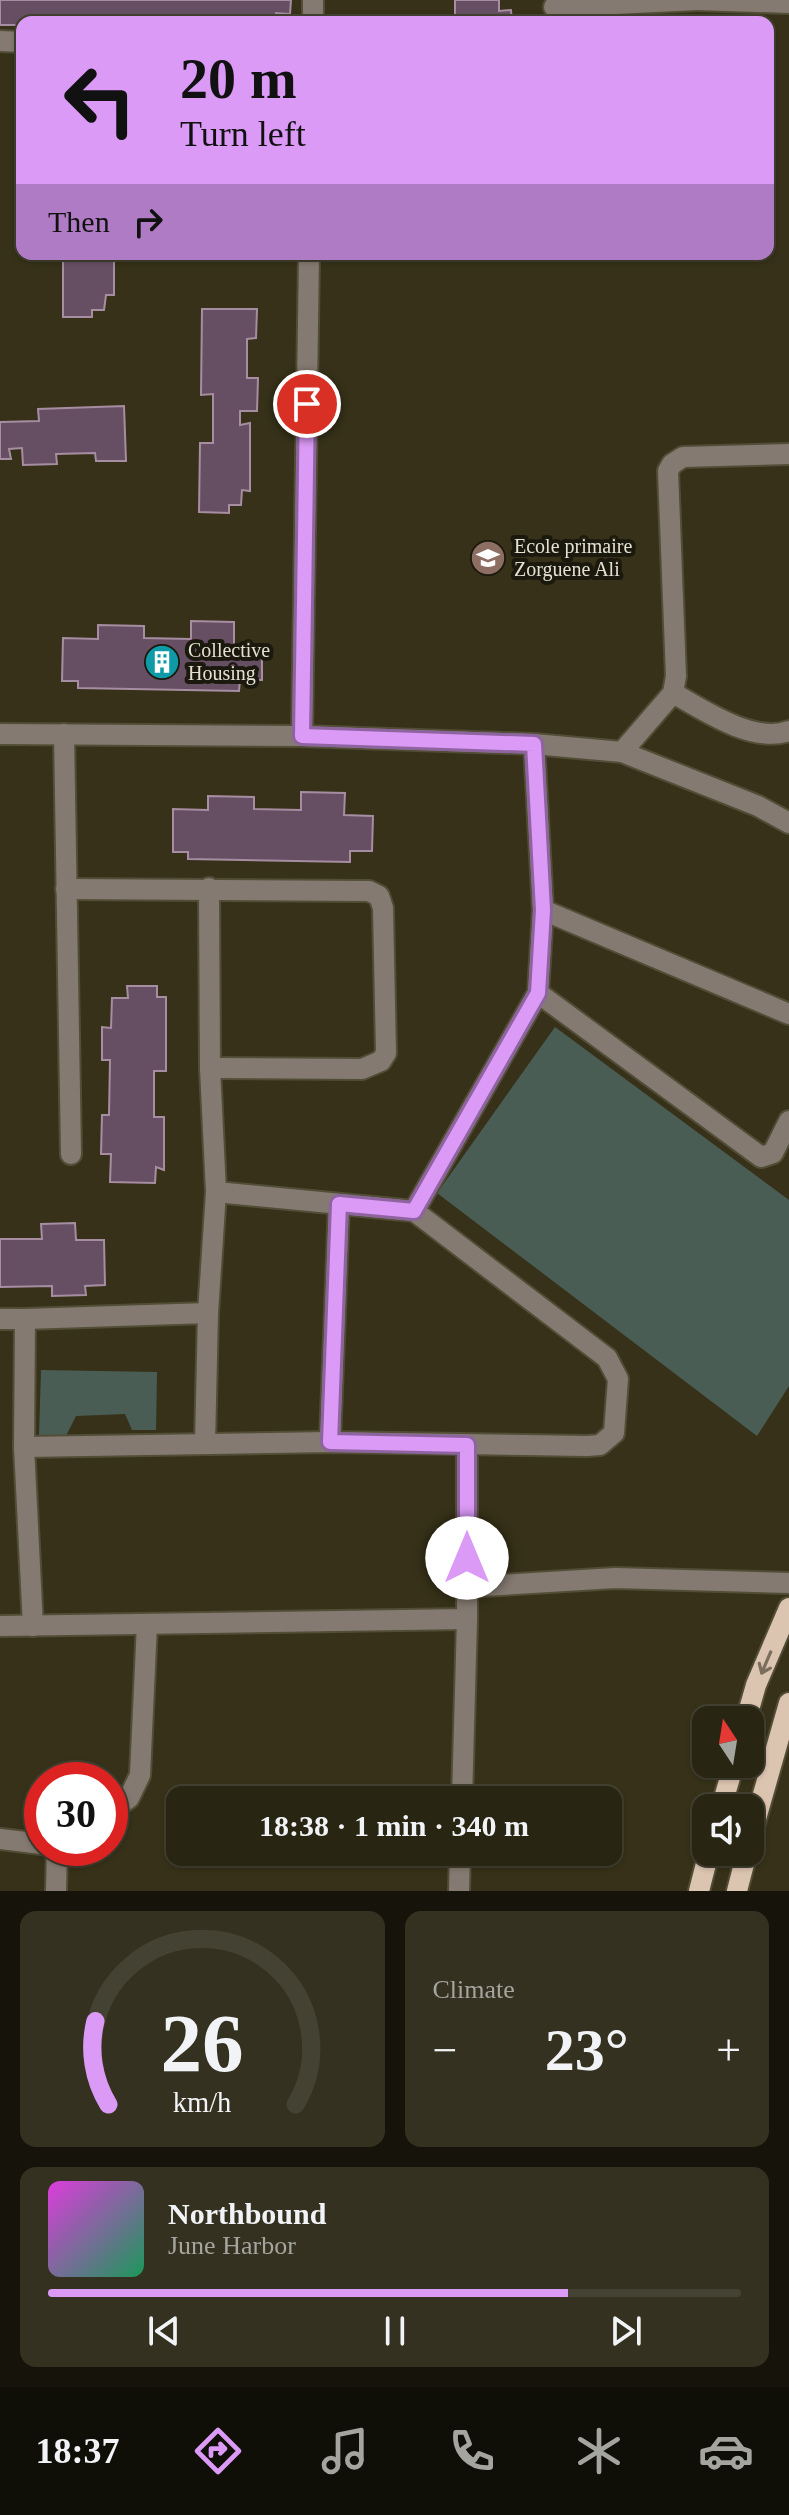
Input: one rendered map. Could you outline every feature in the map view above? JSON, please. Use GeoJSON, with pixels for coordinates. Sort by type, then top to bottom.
{"type":"FeatureCollection","features":[{"type":"Feature","properties":{"kind":"main road"},"geometry":{"type":"LineString","coordinates":[[750,1706],[789,1608]]}},
{"type":"Feature","properties":{"kind":"main road"},"geometry":{"type":"LineString","coordinates":[[763,1794],[789,1703]]}},
{"type":"Feature","properties":{"kind":"main road"},"geometry":{"type":"LineString","coordinates":[[699,1891],[705,1866]]}},
{"type":"Feature","properties":{"kind":"main road"},"geometry":{"type":"LineString","coordinates":[[737,1891],[743,1866]]}},
{"type":"Feature","properties":{"kind":"street"},"geometry":{"type":"LineString","coordinates":[[554,7],[697,0],[789,3]]}},
{"type":"Feature","properties":{"kind":"street"},"geometry":{"type":"LineString","coordinates":[[302,736],[309,260]]}},
{"type":"Feature","properties":{"kind":"street"},"geometry":{"type":"LineString","coordinates":[[622,752],[673,693],[676,676],[668,471],[683,457],[789,454]]}},
{"type":"Feature","properties":{"kind":"street"},"geometry":{"type":"LineString","coordinates":[[673,693],[741,728],[781,734],[789,731]]}},
{"type":"Feature","properties":{"kind":"street"},"geometry":{"type":"LineString","coordinates":[[0,734],[302,736],[534,744],[622,752],[758,806],[789,823]]}},
{"type":"Feature","properties":{"kind":"street"},"geometry":{"type":"LineString","coordinates":[[64,734],[71,1154]]}},
{"type":"Feature","properties":{"kind":"street"},"geometry":{"type":"LineString","coordinates":[[414,1211],[538,993],[543,910],[534,744]]}},
{"type":"Feature","properties":{"kind":"street"},"geometry":{"type":"LineString","coordinates":[[205,1444],[208,1313],[216,1192],[210,1068],[209,888]]}},
{"type":"Feature","properties":{"kind":"street"},"geometry":{"type":"LineString","coordinates":[[66,889],[369,891],[379,896],[383,908],[386,1053],[377,1064],[362,1069],[210,1068]]}},
{"type":"Feature","properties":{"kind":"street"},"geometry":{"type":"LineString","coordinates":[[543,910],[789,1014]]}},
{"type":"Feature","properties":{"kind":"street"},"geometry":{"type":"LineString","coordinates":[[538,993],[761,1157],[773,1153],[789,1121]]}},
{"type":"Feature","properties":{"kind":"street"},"geometry":{"type":"LineString","coordinates":[[24,1447],[330,1442],[600,1445],[614,1433],[618,1379],[607,1358],[414,1211],[216,1192]]}},
{"type":"Feature","properties":{"kind":"street"},"geometry":{"type":"LineString","coordinates":[[330,1442],[339,1204]]}},
{"type":"Feature","properties":{"kind":"street"},"geometry":{"type":"LineString","coordinates":[[0,1319],[208,1313]]}},
{"type":"Feature","properties":{"kind":"street"},"geometry":{"type":"LineString","coordinates":[[25,1319],[24,1447],[33,1626]]}},
{"type":"Feature","properties":{"kind":"street"},"geometry":{"type":"LineString","coordinates":[[462,1786],[467,1445]]}},
{"type":"Feature","properties":{"kind":"street"},"geometry":{"type":"LineString","coordinates":[[467,1587],[615,1578],[789,1583]]}},
{"type":"Feature","properties":{"kind":"street"},"geometry":{"type":"LineString","coordinates":[[0,1626],[467,1619]]}},
{"type":"Feature","properties":{"kind":"street"},"geometry":{"type":"LineString","coordinates":[[128,1799],[140,1775],[147,1624]]}},
{"type":"Feature","properties":{"kind":"street"},"geometry":{"type":"LineString","coordinates":[[0,1839],[24,1842]]}},
{"type":"Feature","properties":{"kind":"street"},"geometry":{"type":"LineString","coordinates":[[56,1891],[57,1866]]}},
{"type":"Feature","properties":{"kind":"street"},"geometry":{"type":"LineString","coordinates":[[459,1891],[460,1866]]}},
{"type":"Feature","properties":{"kind":"green space"},"geometry":{"type":"Polygon","coordinates":[[[555,1027],[789,1200],[789,1386],[757,1436],[437,1193],[555,1027]]]}},
{"type":"Feature","properties":{"kind":"green space"},"geometry":{"type":"Polygon","coordinates":[[[41,1370],[157,1372],[156,1430],[132,1430],[125,1414],[76,1416],[66,1436],[39,1435],[41,1370]]]}},
{"type":"Feature","properties":{"kind":"building"},"geometry":{"type":"Polygon","coordinates":[[[0,0],[291,0],[290,14],[276,13],[276,16],[16,16],[16,25],[0,25],[0,0]]]}},
{"type":"Feature","properties":{"kind":"building"},"geometry":{"type":"Polygon","coordinates":[[[455,0],[499,0],[499,11],[511,10],[512,16],[455,16],[455,0]]]}},
{"type":"Feature","properties":{"kind":"building"},"geometry":{"type":"Polygon","coordinates":[[[63,260],[114,260],[114,295],[106,295],[104,310],[92,310],[92,317],[63,317],[63,260]]]}},
{"type":"Feature","properties":{"kind":"building"},"geometry":{"type":"Polygon","coordinates":[[[202,309],[257,309],[256,338],[247,339],[247,378],[258,378],[257,411],[240,411],[240,425],[250,423],[250,491],[242,490],[241,505],[229,505],[229,513],[199,512],[200,443],[213,443],[213,394],[201,395],[202,309]]]}},
{"type":"Feature","properties":{"kind":"building"},"geometry":{"type":"Polygon","coordinates":[[[124,406],[126,461],[96,461],[95,453],[56,454],[57,464],[23,465],[22,448],[9,449],[11,459],[0,459],[0,422],[39,421],[38,409],[124,406]]]}},
{"type":"Feature","properties":{"kind":"building","name":"Collective Housing"},"geometry":{"type":"Polygon","coordinates":[[[191,621],[234,622],[234,645],[262,645],[262,680],[240,680],[239,691],[78,688],[78,681],[62,681],[63,638],[98,639],[98,625],[144,626],[144,638],[191,639],[191,621]]]}},
{"type":"Feature","properties":{"kind":"building"},"geometry":{"type":"Polygon","coordinates":[[[301,792],[345,793],[344,815],[373,816],[372,851],[350,851],[350,862],[188,859],[188,852],[173,852],[173,809],[208,810],[208,796],[254,797],[254,809],[301,810],[301,792]]]}},
{"type":"Feature","properties":{"kind":"building"},"geometry":{"type":"Polygon","coordinates":[[[127,986],[157,986],[157,997],[166,997],[166,1071],[154,1071],[154,1117],[164,1117],[164,1170],[156,1167],[155,1183],[110,1182],[111,1154],[101,1154],[102,1115],[109,1115],[110,1060],[102,1060],[102,1027],[111,1028],[112,998],[128,998],[127,986]]]}},
{"type":"Feature","properties":{"kind":"building"},"geometry":{"type":"Polygon","coordinates":[[[75,1223],[76,1240],[104,1240],[105,1285],[85,1286],[86,1295],[52,1296],[52,1286],[0,1287],[0,1239],[42,1239],[41,1224],[75,1223]]]}},
{"type":"Feature","properties":{"kind":"place","name":"Ecole primaire Zorguene Ali"},"geometry":{"type":"Point","coordinates":[488,558]}},
{"type":"Feature","properties":{"kind":"place","name":"Collective Housing"},"geometry":{"type":"Point","coordinates":[162,662]}},
{"type":"Feature","properties":{"kind":"route"},"geometry":{"type":"LineString","coordinates":[[307,404],[302,736],[534,744],[543,910],[538,993],[414,1211],[339,1204],[330,1442],[467,1445],[467,1558]]}}]}
